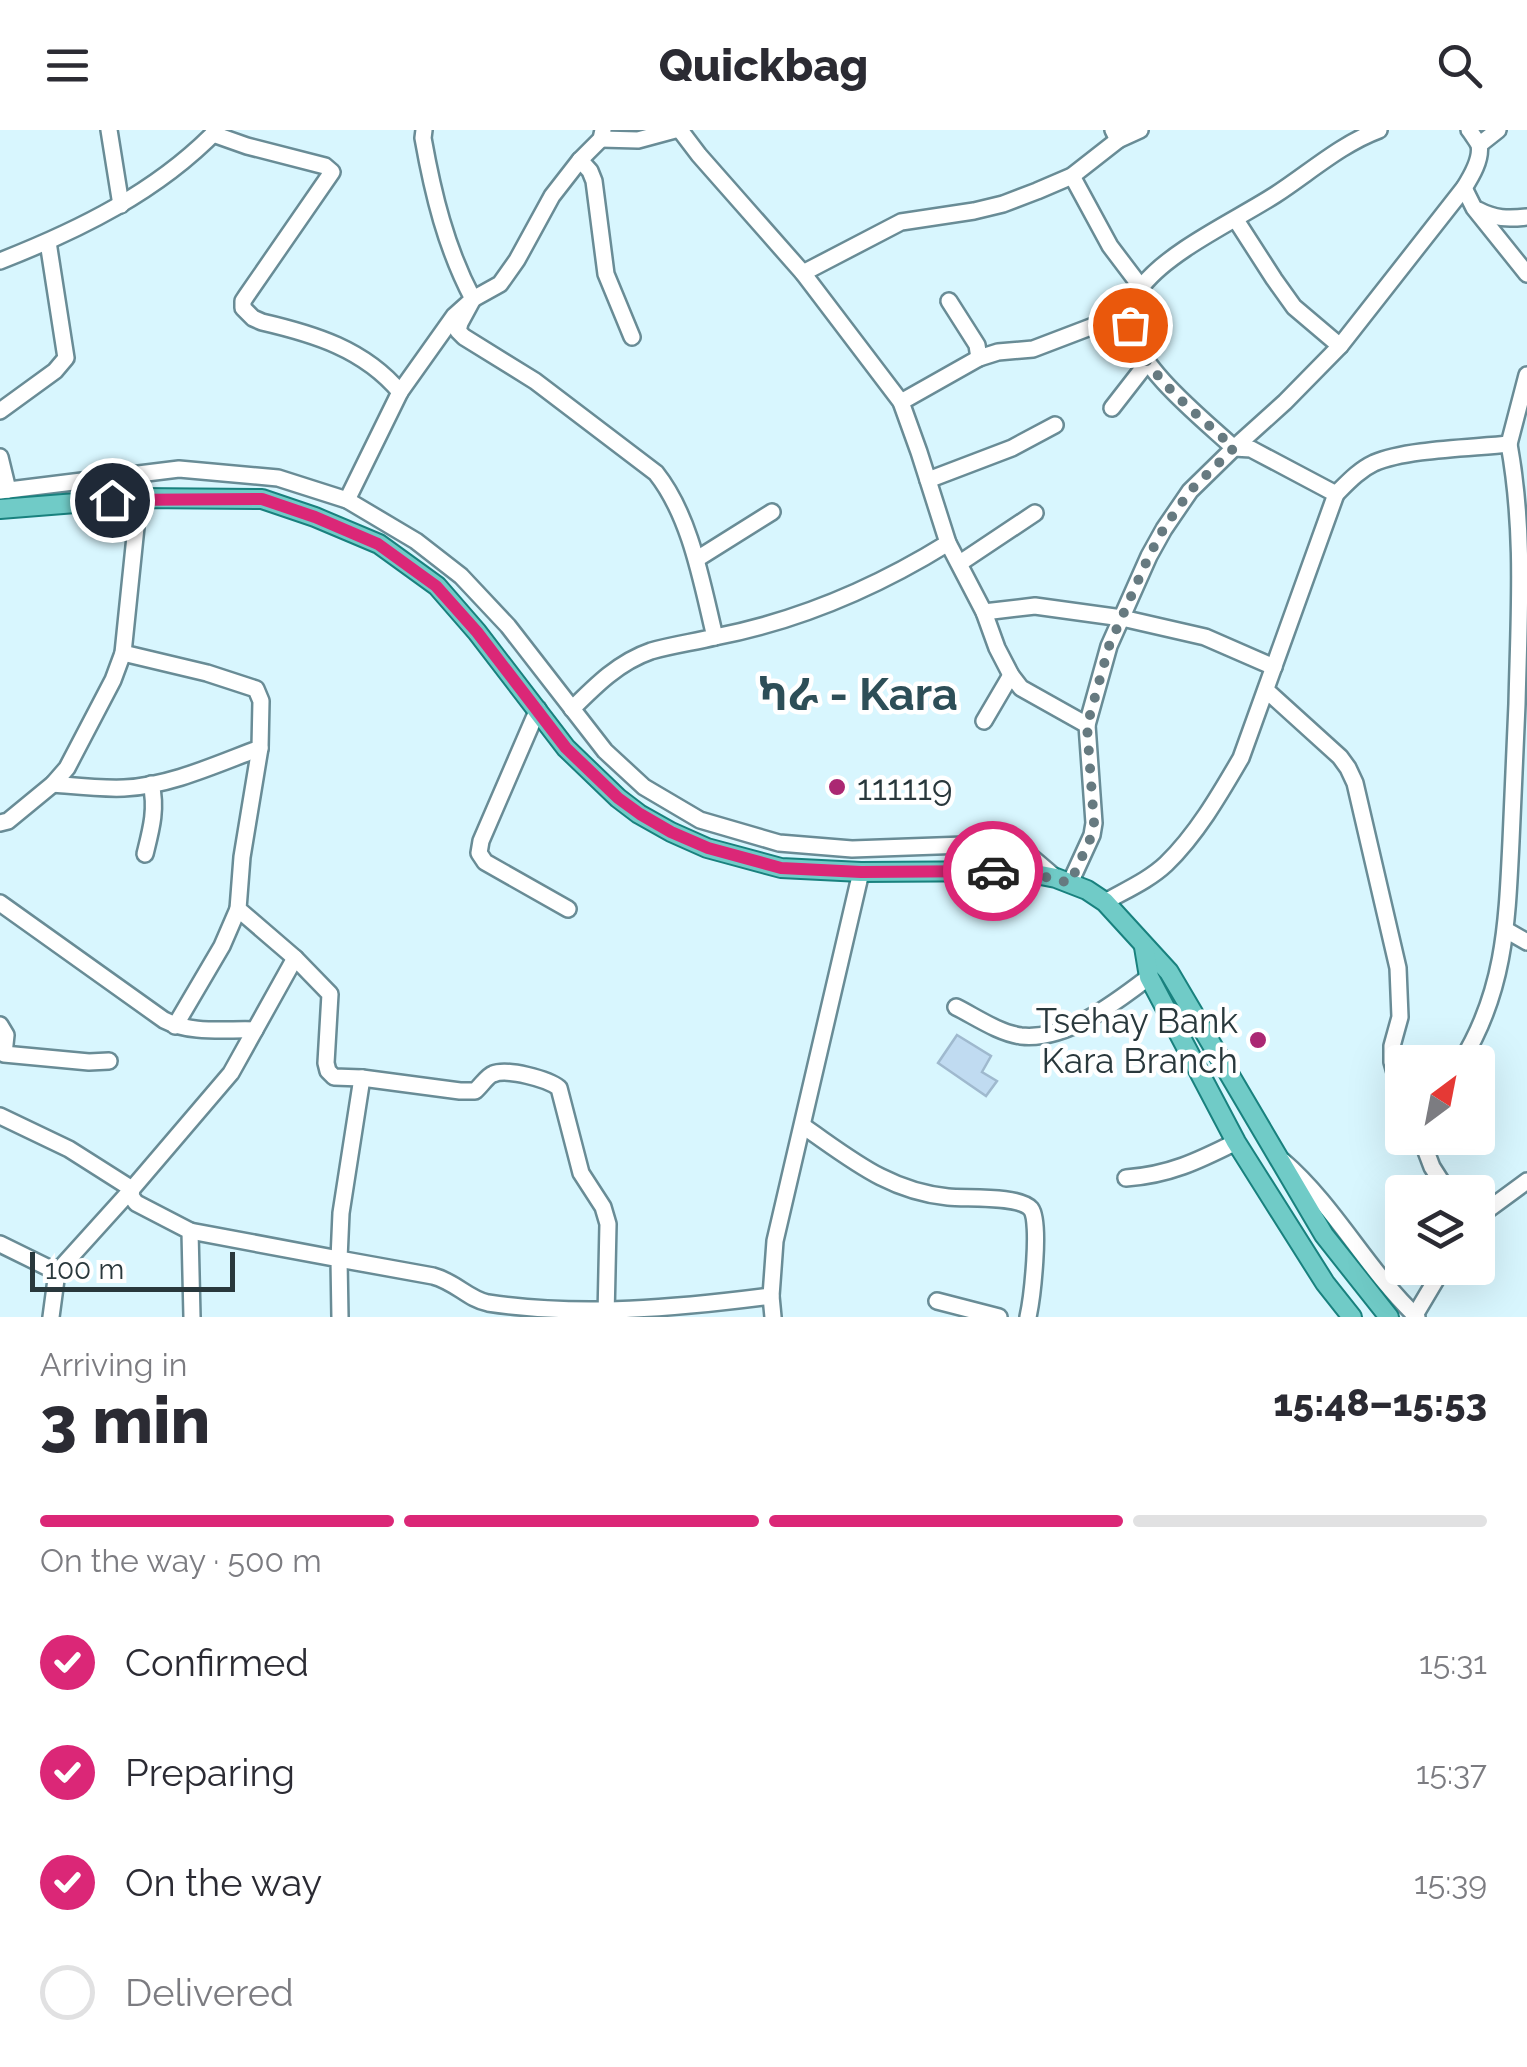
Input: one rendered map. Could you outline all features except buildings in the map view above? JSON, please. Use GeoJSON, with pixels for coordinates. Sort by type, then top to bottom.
{"type":"FeatureCollection","features":[{"type":"Feature","properties":{"kind":"main road"},"geometry":{"type":"LineString","coordinates":[[0,508],[139,498],[262,499],[315,517],[378,544],[436,586],[477,632],[566,748],[618,798],[671,832],[708,848],[781,868],[1020,871],[1063,880],[1105,902],[1169,972],[1324,1236],[1389,1317]]}},
{"type":"Feature","properties":{"kind":"main road"},"geometry":{"type":"LineString","coordinates":[[1144,946],[1149,978],[1236,1142],[1325,1283],[1352,1317]]}},
{"type":"Feature","properties":{"kind":"street"},"geometry":{"type":"LineString","coordinates":[[109,130],[122,204]]}},
{"type":"Feature","properties":{"kind":"street"},"geometry":{"type":"LineString","coordinates":[[424,130],[433,196],[458,270],[473,299]]}},
{"type":"Feature","properties":{"kind":"street"},"geometry":{"type":"LineString","coordinates":[[347,500],[400,392],[444,328],[473,299],[500,284],[552,196],[602,134],[638,140],[678,130],[802,273],[900,402],[948,543],[984,612],[1010,674],[1021,688],[1087,726]]}},
{"type":"Feature","properties":{"kind":"street"},"geometry":{"type":"LineString","coordinates":[[802,273],[901,222],[1004,204],[1072,176],[1115,135],[1140,130]]}},
{"type":"Feature","properties":{"kind":"street"},"geometry":{"type":"LineString","coordinates":[[1336,494],[1250,449],[1234,448],[1147,362],[1134,339],[1130,312],[1141,287],[1179,254],[1343,148],[1379,130]]}},
{"type":"Feature","properties":{"kind":"street"},"geometry":{"type":"LineString","coordinates":[[1469,130],[1479,145]]}},
{"type":"Feature","properties":{"kind":"street"},"geometry":{"type":"LineString","coordinates":[[0,457],[4,490],[178,469],[278,478],[347,500],[416,541],[461,576],[508,626],[605,751],[644,787],[700,820],[779,843],[852,849],[965,844],[1010,849],[1029,855],[1063,880],[1092,835],[1087,726],[1109,646],[1164,528],[1190,491],[1340,346],[1464,188],[1473,174],[1479,145],[1498,130]]}},
{"type":"Feature","properties":{"kind":"street"},"geometry":{"type":"LineString","coordinates":[[0,261],[48,242],[149,188],[215,132],[247,146],[325,166],[332,172],[247,294],[243,308],[262,322],[333,342],[374,366],[400,392]]}},
{"type":"Feature","properties":{"kind":"street"},"geometry":{"type":"LineString","coordinates":[[580,160],[594,181],[606,274],[632,337]]}},
{"type":"Feature","properties":{"kind":"street"},"geometry":{"type":"LineString","coordinates":[[1072,176],[1110,246],[1141,287]]}},
{"type":"Feature","properties":{"kind":"street"},"geometry":{"type":"LineString","coordinates":[[1464,188],[1474,208],[1527,274]]}},
{"type":"Feature","properties":{"kind":"street"},"geometry":{"type":"LineString","coordinates":[[1474,208],[1503,219],[1527,217]]}},
{"type":"Feature","properties":{"kind":"street"},"geometry":{"type":"LineString","coordinates":[[1236,220],[1294,307],[1340,346]]}},
{"type":"Feature","properties":{"kind":"street"},"geometry":{"type":"LineString","coordinates":[[0,412],[55,371],[66,358],[48,242]]}},
{"type":"Feature","properties":{"kind":"street"},"geometry":{"type":"LineString","coordinates":[[473,299],[458,332],[535,381],[656,473],[669,490],[697,558],[715,638]]}},
{"type":"Feature","properties":{"kind":"street"},"geometry":{"type":"LineString","coordinates":[[948,301],[977,345],[979,358]]}},
{"type":"Feature","properties":{"kind":"street"},"geometry":{"type":"LineString","coordinates":[[900,402],[979,358],[1032,349],[1130,312]]}},
{"type":"Feature","properties":{"kind":"street"},"geometry":{"type":"LineString","coordinates":[[1112,408],[1147,362]]}},
{"type":"Feature","properties":{"kind":"street"},"geometry":{"type":"LineString","coordinates":[[1470,1045],[1488,1010],[1506,930],[1521,741],[1518,492],[1509,444],[1527,375]]}},
{"type":"Feature","properties":{"kind":"street"},"geometry":{"type":"LineString","coordinates":[[928,480],[1012,448],[1055,425]]}},
{"type":"Feature","properties":{"kind":"street"},"geometry":{"type":"LineString","coordinates":[[1105,902],[1166,864],[1219,796],[1241,758],[1336,494],[1374,463],[1414,454],[1509,444]]}},
{"type":"Feature","properties":{"kind":"street"},"geometry":{"type":"LineString","coordinates":[[3,826],[68,768],[113,680],[123,653],[139,498]]}},
{"type":"Feature","properties":{"kind":"street"},"geometry":{"type":"LineString","coordinates":[[697,558],[772,512]]}},
{"type":"Feature","properties":{"kind":"street"},"geometry":{"type":"LineString","coordinates":[[960,563],[1035,513]]}},
{"type":"Feature","properties":{"kind":"street"},"geometry":{"type":"LineString","coordinates":[[572,709],[617,668],[636,658],[784,620],[916,563],[948,543]]}},
{"type":"Feature","properties":{"kind":"street"},"geometry":{"type":"LineString","coordinates":[[984,612],[1035,606],[1122,618],[1205,637],[1274,668]]}},
{"type":"Feature","properties":{"kind":"street"},"geometry":{"type":"LineString","coordinates":[[123,653],[256,689],[262,701],[260,748],[242,857],[238,909],[222,946],[175,1026]]}},
{"type":"Feature","properties":{"kind":"street"},"geometry":{"type":"LineString","coordinates":[[984,721],[1010,674]]}},
{"type":"Feature","properties":{"kind":"street"},"geometry":{"type":"LineString","coordinates":[[1266,690],[1340,757],[1355,783],[1398,968],[1400,1017],[1392,1045]]}},
{"type":"Feature","properties":{"kind":"street"},"geometry":{"type":"LineString","coordinates":[[538,709],[479,853],[485,862],[568,909]]}},
{"type":"Feature","properties":{"kind":"street"},"geometry":{"type":"LineString","coordinates":[[53,784],[124,788],[151,784],[260,748]]}},
{"type":"Feature","properties":{"kind":"street"},"geometry":{"type":"LineString","coordinates":[[146,854],[155,801],[151,784]]}},
{"type":"Feature","properties":{"kind":"street"},"geometry":{"type":"LineString","coordinates":[[774,1317],[774,1241],[861,872]]}},
{"type":"Feature","properties":{"kind":"street"},"geometry":{"type":"LineString","coordinates":[[0,902],[175,1026],[255,1030]]}},
{"type":"Feature","properties":{"kind":"street"},"geometry":{"type":"LineString","coordinates":[[238,909],[330,994],[326,1063],[334,1078],[474,1091],[491,1074],[508,1072],[551,1082],[559,1088],[580,1173],[603,1207],[608,1224],[606,1316]]}},
{"type":"Feature","properties":{"kind":"street"},"geometry":{"type":"LineString","coordinates":[[1506,930],[1527,942]]}},
{"type":"Feature","properties":{"kind":"street"},"geometry":{"type":"LineString","coordinates":[[51,1317],[58,1272],[231,1073],[295,958]]}},
{"type":"Feature","properties":{"kind":"street"},"geometry":{"type":"LineString","coordinates":[[956,1006],[1002,1030],[1038,1036],[1096,1015],[1149,978]]}},
{"type":"Feature","properties":{"kind":"street"},"geometry":{"type":"LineString","coordinates":[[0,1025],[6,1035],[0,1071]]}},
{"type":"Feature","properties":{"kind":"street"},"geometry":{"type":"LineString","coordinates":[[4,1054],[109,1060]]}},
{"type":"Feature","properties":{"kind":"street"},"geometry":{"type":"LineString","coordinates":[[340,1317],[341,1213],[362,1078]]}},
{"type":"Feature","properties":{"kind":"street"},"geometry":{"type":"LineString","coordinates":[[0,1116],[70,1149],[132,1189]]}},
{"type":"Feature","properties":{"kind":"street"},"geometry":{"type":"LineString","coordinates":[[803,1126],[879,1178],[902,1187],[948,1197],[1020,1202],[1032,1210],[1034,1268],[1028,1317]]}},
{"type":"Feature","properties":{"kind":"street"},"geometry":{"type":"LineString","coordinates":[[1126,1178],[1166,1173],[1236,1142]]}},
{"type":"Feature","properties":{"kind":"street"},"geometry":{"type":"LineString","coordinates":[[1274,1153],[1303,1178],[1348,1238],[1416,1316],[1433,1285]]}},
{"type":"Feature","properties":{"kind":"street"},"geometry":{"type":"LineString","coordinates":[[1495,1204],[1527,1181]]}},
{"type":"Feature","properties":{"kind":"street"},"geometry":{"type":"LineString","coordinates":[[132,1189],[136,1203],[190,1231],[448,1280],[489,1304],[606,1316],[771,1296]]}},
{"type":"Feature","properties":{"kind":"street"},"geometry":{"type":"LineString","coordinates":[[190,1231],[192,1317]]}},
{"type":"Feature","properties":{"kind":"street"},"geometry":{"type":"LineString","coordinates":[[0,1244],[58,1272]]}},
{"type":"Feature","properties":{"kind":"street"},"geometry":{"type":"LineString","coordinates":[[937,1301],[999,1317]]}},
{"type":"Feature","properties":{"kind":"way so far"},"geometry":{"type":"LineString","coordinates":[[993,871],[1020,871],[1070,883],[1094,823],[1087,726],[1109,646],[1164,528],[1190,491],[1234,448],[1147,362],[1130,325]]}},
{"type":"Feature","properties":{"kind":"place","name":"111119"},"geometry":{"type":"Point","coordinates":[837,787]}},
{"type":"Feature","properties":{"kind":"place","name":"Tsehay Bank Kara Branch"},"geometry":{"type":"Point","coordinates":[1258,1040]}},
{"type":"Feature","properties":{"kind":"district","name":"ካራ - Kara"},"geometry":{"type":"Point","coordinates":[858,694]}},
{"type":"Feature","properties":{"kind":"route"},"geometry":{"type":"LineString","coordinates":[[112,500],[262,499],[378,544],[436,586],[477,632],[566,748],[618,798],[671,832],[708,848],[781,868],[993,871]]}}]}
